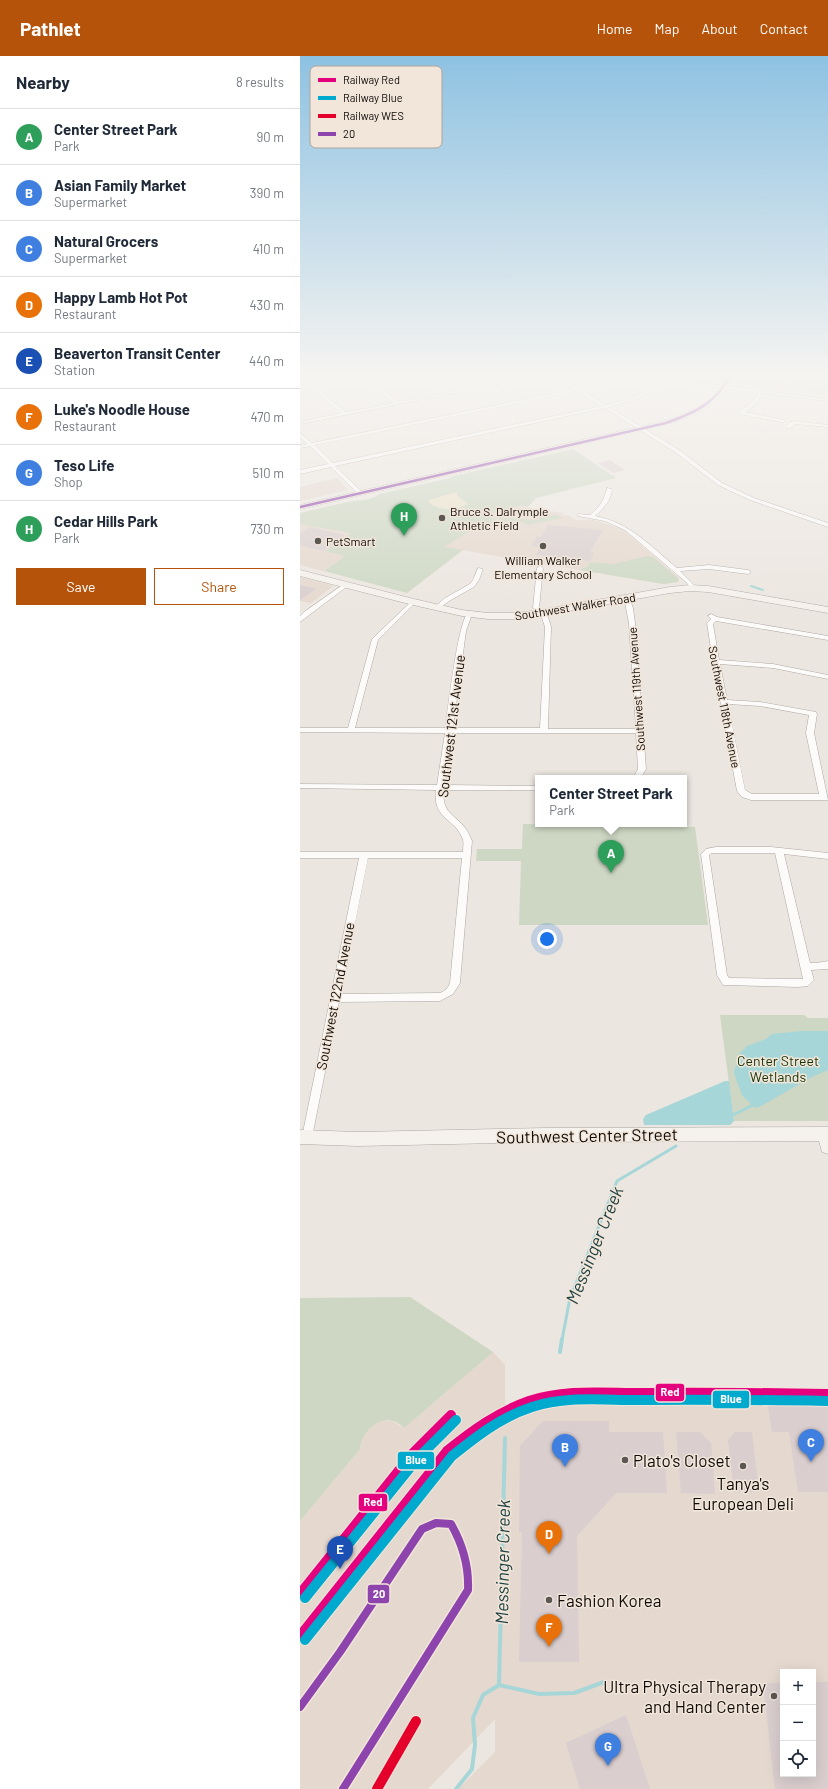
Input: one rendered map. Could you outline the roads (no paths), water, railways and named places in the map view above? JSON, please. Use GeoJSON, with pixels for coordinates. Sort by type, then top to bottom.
{"type":"FeatureCollection","features":[{"type":"Feature","properties":{"kind":"main road"},"geometry":{"type":"LineString","coordinates":[[300,507],[532,454]]}},
{"type":"Feature","properties":{"kind":"main road","name":"Southwest Walker Road"},"geometry":{"type":"LineString","coordinates":[[300,573],[413,602],[469,614],[506,616],[540,613],[677,589],[694,588],[718,590],[828,610]]}},
{"type":"Feature","properties":{"kind":"main road","name":"Southwest Center Street"},"geometry":{"type":"LineString","coordinates":[[302,1139],[331,1142],[346,1139],[553,1135],[827,1138]]}},
{"type":"Feature","properties":{"kind":"street"},"geometry":{"type":"LineString","coordinates":[[320,454],[360,493]]}},
{"type":"Feature","properties":{"kind":"street"},"geometry":{"type":"LineString","coordinates":[[300,472],[388,454]]}},
{"type":"Feature","properties":{"kind":"street"},"geometry":{"type":"LineString","coordinates":[[681,454],[710,478],[736,493],[828,525]]}},
{"type":"Feature","properties":{"kind":"street"},"geometry":{"type":"LineString","coordinates":[[591,517],[606,502],[609,496],[608,488]]}},
{"type":"Feature","properties":{"kind":"street"},"geometry":{"type":"LineString","coordinates":[[580,515],[607,520],[627,529],[676,570],[694,588]]}},
{"type":"Feature","properties":{"kind":"street"},"geometry":{"type":"LineString","coordinates":[[676,570],[708,567],[748,572]]}},
{"type":"Feature","properties":{"kind":"street"},"geometry":{"type":"LineString","coordinates":[[540,568],[536,608],[547,620],[548,627],[544,731]]}},
{"type":"Feature","properties":{"kind":"street"},"geometry":{"type":"LineString","coordinates":[[438,608],[450,597],[473,584],[480,569]]}},
{"type":"Feature","properties":{"kind":"street"},"geometry":{"type":"LineString","coordinates":[[300,620],[306,613],[346,584]]}},
{"type":"Feature","properties":{"kind":"street","name":"Southwest 119th Avenue"},"geometry":{"type":"LineString","coordinates":[[627,598],[632,623],[642,769],[639,775]]}},
{"type":"Feature","properties":{"kind":"street"},"geometry":{"type":"LineString","coordinates":[[351,730],[375,639],[413,602]]}},
{"type":"Feature","properties":{"kind":"street","name":"Southwest 121st Avenue"},"geometry":{"type":"LineString","coordinates":[[335,998],[430,999],[447,995],[453,990],[455,983],[468,855],[468,841],[463,831],[442,810],[439,798],[463,631],[469,614]]}},
{"type":"Feature","properties":{"kind":"street","name":"Southwest 118th Avenue"},"geometry":{"type":"LineString","coordinates":[[826,797],[756,797],[745,795],[740,789],[710,623],[713,617],[828,638]]}},
{"type":"Feature","properties":{"kind":"street"},"geometry":{"type":"LineString","coordinates":[[716,662],[773,666],[828,677]]}},
{"type":"Feature","properties":{"kind":"street"},"geometry":{"type":"LineString","coordinates":[[724,702],[760,704],[813,714],[810,733],[826,797]]}},
{"type":"Feature","properties":{"kind":"street"},"geometry":{"type":"LineString","coordinates":[[300,730],[639,731]]}},
{"type":"Feature","properties":{"kind":"street"},"geometry":{"type":"LineString","coordinates":[[300,786],[535,788]]}},
{"type":"Feature","properties":{"kind":"street"},"geometry":{"type":"LineString","coordinates":[[779,851],[808,980],[805,983],[726,982],[722,975],[705,854],[709,851],[716,850],[779,851],[813,856],[828,856]]}},
{"type":"Feature","properties":{"kind":"street"},"geometry":{"type":"LineString","coordinates":[[300,855],[468,855]]}},
{"type":"Feature","properties":{"kind":"street","name":"Southwest 122nd Avenue"},"geometry":{"type":"LineString","coordinates":[[302,1139],[335,998],[364,855]]}},
{"type":"Feature","properties":{"kind":"street"},"geometry":{"type":"LineString","coordinates":[[805,966],[817,967],[828,965]]}},
{"type":"Feature","properties":{"kind":"water"},"geometry":{"type":"Polygon","coordinates":[[[801,1031],[828,1031],[828,1070],[812,1077],[757,1108],[753,1106],[742,1095],[734,1072],[739,1054],[747,1046],[766,1039],[772,1034],[801,1031]]]}},
{"type":"Feature","properties":{"kind":"water"},"geometry":{"type":"Polygon","coordinates":[[[725,1081],[729,1081],[734,1121],[730,1125],[644,1125],[643,1119],[646,1115],[725,1081]]]}},
{"type":"Feature","properties":{"kind":"waterway"},"geometry":{"type":"LineString","coordinates":[[751,586],[763,590]]}},
{"type":"Feature","properties":{"kind":"waterway","name":"Messinger Creek"},"geometry":{"type":"LineString","coordinates":[[731,1116],[755,1104]]}},
{"type":"Feature","properties":{"kind":"waterway","name":"Messinger Creek"},"geometry":{"type":"LineString","coordinates":[[562,1340],[570,1298],[617,1181],[676,1146]]}},
{"type":"Feature","properties":{"kind":"waterway","name":"Messinger Creek"},"geometry":{"type":"LineString","coordinates":[[560,1352],[562,1339]]}},
{"type":"Feature","properties":{"kind":"waterway","name":"Messinger Creek"},"geometry":{"type":"LineString","coordinates":[[499,1685],[505,1438]]}},
{"type":"Feature","properties":{"kind":"waterway"},"geometry":{"type":"LineString","coordinates":[[499,1685],[539,1694],[574,1693],[604,1682]]}},
{"type":"Feature","properties":{"kind":"waterway"},"geometry":{"type":"LineString","coordinates":[[456,1789],[472,1769],[475,1745],[473,1718],[483,1695],[499,1685]]}},
{"type":"Feature","properties":{"kind":"rail line","name":"Red"},"geometry":{"type":"LineString","coordinates":[[300,1636],[447,1451],[473,1430],[500,1413],[530,1401],[562,1393],[725,1392],[828,1394]]}},
{"type":"Feature","properties":{"kind":"rail line","name":"Blue"},"geometry":{"type":"LineString","coordinates":[[305,1640],[452,1456],[477,1436],[503,1419],[532,1407],[563,1400],[725,1399],[828,1401]]}},
{"type":"Feature","properties":{"kind":"rail line","name":"Red"},"geometry":{"type":"LineString","coordinates":[[300,1594],[412,1454],[451,1415]]}},
{"type":"Feature","properties":{"kind":"rail line","name":"Blue"},"geometry":{"type":"LineString","coordinates":[[305,1598],[417,1459],[456,1420]]}},
{"type":"Feature","properties":{"kind":"rail line","name":"WES"},"geometry":{"type":"LineString","coordinates":[[377,1789],[416,1721]]}},
{"type":"Feature","properties":{"kind":"place","name":"Bruce S. DaIrymple Athletic Field"},"geometry":{"type":"Point","coordinates":[442,518]}},
{"type":"Feature","properties":{"kind":"place","name":"Cedar Hills Park"},"geometry":{"type":"Point","coordinates":[404,536]}},
{"type":"Feature","properties":{"kind":"place","name":"PetSmart"},"geometry":{"type":"Point","coordinates":[318,541]}},
{"type":"Feature","properties":{"kind":"place","name":"William Walker Elementary School"},"geometry":{"type":"Point","coordinates":[543,546]}},
{"type":"Feature","properties":{"kind":"place","name":"Center Street Park"},"geometry":{"type":"Point","coordinates":[611,873]}},
{"type":"Feature","properties":{"kind":"place","name":"Plato's Closet"},"geometry":{"type":"Point","coordinates":[625,1460]}},
{"type":"Feature","properties":{"kind":"place","name":"Natural Grocers"},"geometry":{"type":"Point","coordinates":[811,1462]}},
{"type":"Feature","properties":{"kind":"place","name":"Tanya's European Deli"},"geometry":{"type":"Point","coordinates":[743,1466]}},
{"type":"Feature","properties":{"kind":"place","name":"Asian Family Market"},"geometry":{"type":"Point","coordinates":[565,1467]}},
{"type":"Feature","properties":{"kind":"place","name":"Happy Lamb Hot Pot"},"geometry":{"type":"Point","coordinates":[549,1554]}},
{"type":"Feature","properties":{"kind":"place","name":"Beaverton Transit Center"},"geometry":{"type":"Point","coordinates":[340,1569]}},
{"type":"Feature","properties":{"kind":"place","name":"Fashion Korea"},"geometry":{"type":"Point","coordinates":[549,1600]}},
{"type":"Feature","properties":{"kind":"place","name":"Luke's Noodle House"},"geometry":{"type":"Point","coordinates":[549,1647]}},
{"type":"Feature","properties":{"kind":"place","name":"Ultra Physical Therapy and Hand Center"},"geometry":{"type":"Point","coordinates":[774,1696]}},
{"type":"Feature","properties":{"kind":"place","name":"Teso Life"},"geometry":{"type":"Point","coordinates":[608,1766]}},
{"type":"Feature","properties":{"kind":"park label","name":"Center Street Wetlands"},"geometry":{"type":"Point","coordinates":[778,1068]}}]}
